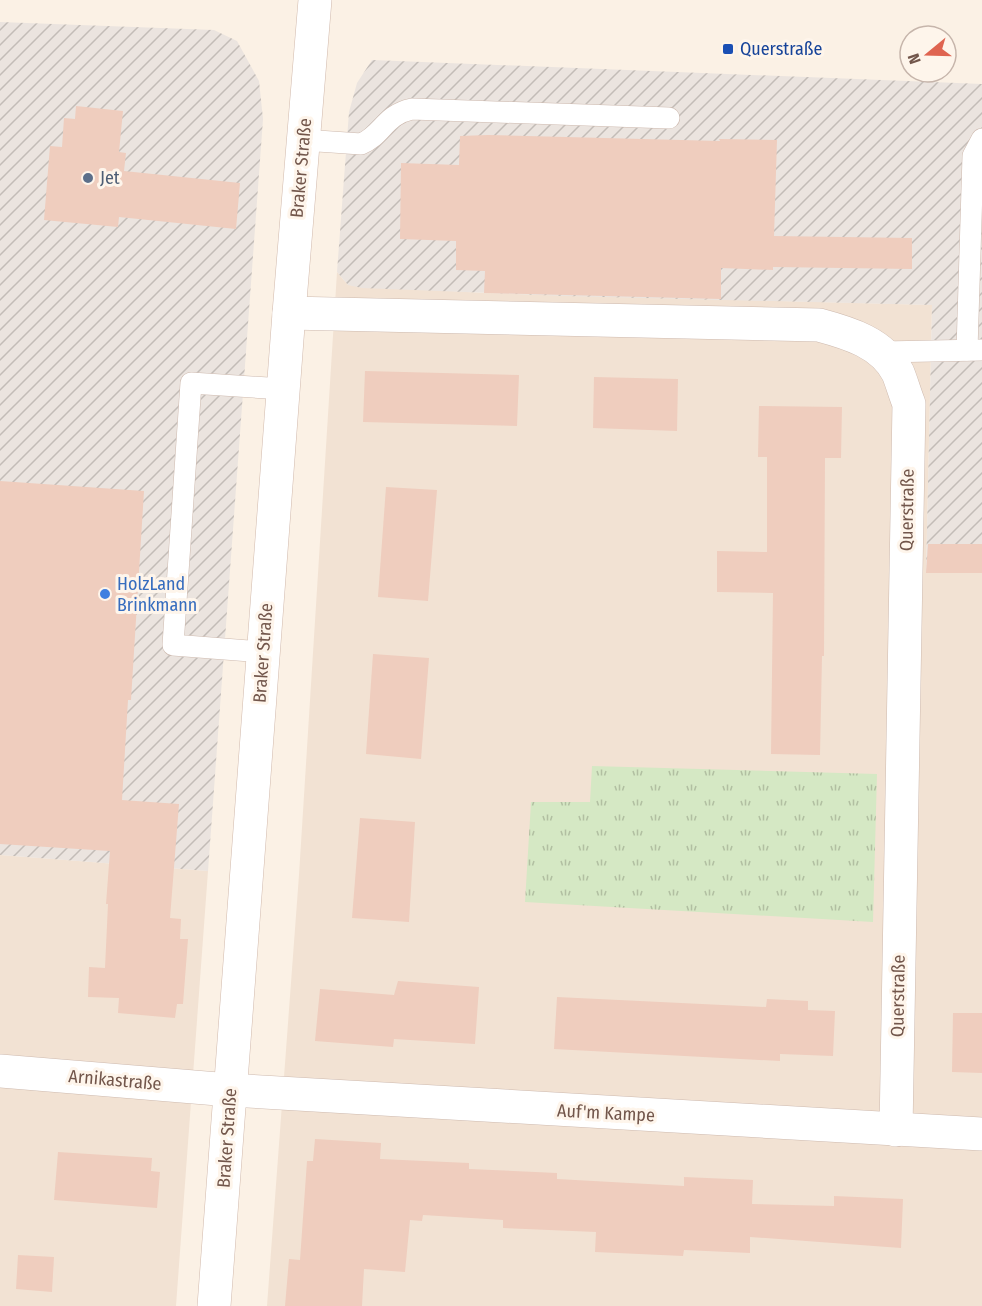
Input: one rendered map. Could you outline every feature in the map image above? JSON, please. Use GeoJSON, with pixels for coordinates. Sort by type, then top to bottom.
{"type":"FeatureCollection","features":[{"type":"Feature","properties":{"kind":"street","name":"Braker Straße"},"geometry":{"type":"LineString","coordinates":[[214,1306],[283,389],[315,0]]}},
{"type":"Feature","properties":{"kind":"street","name":"Querstraße"},"geometry":{"type":"LineString","coordinates":[[289,314],[819,325],[850,333],[883,352],[897,372],[909,404],[896,1130]]}},
{"type":"Feature","properties":{"kind":"street","name":"Arnikastraße"},"geometry":{"type":"LineString","coordinates":[[0,1071],[230,1090]]}},
{"type":"Feature","properties":{"kind":"street","name":"Auf'm Kampe"},"geometry":{"type":"LineString","coordinates":[[230,1090],[982,1134]]}},
{"type":"Feature","properties":{"kind":"lane"},"geometry":{"type":"LineString","coordinates":[[303,140],[361,144],[370,140],[390,118],[399,112],[412,110],[669,118]]}},
{"type":"Feature","properties":{"kind":"lane"},"geometry":{"type":"LineString","coordinates":[[883,352],[974,350],[974,156],[982,139]]}},
{"type":"Feature","properties":{"kind":"lane"},"geometry":{"type":"LineString","coordinates":[[263,652],[173,645],[191,383],[283,389]]}},
{"type":"Feature","properties":{"kind":"shaded area"},"geometry":{"type":"Polygon","coordinates":[[[0,22],[214,30],[237,41],[259,81],[263,119],[208,871],[0,855],[0,22]]]}},
{"type":"Feature","properties":{"kind":"shaded area"},"geometry":{"type":"Polygon","coordinates":[[[372,60],[898,81],[898,84],[982,84],[982,573],[926,573],[932,305],[565,296],[362,288],[348,285],[337,272],[349,112],[357,83],[372,60]]]}},
{"type":"Feature","properties":{"kind":"shaded area"},"geometry":{"type":"Polygon","coordinates":[[[337,272],[348,285],[484,293],[932,305],[926,573],[982,573],[982,1306],[267,1306],[299,875],[337,272]]]}},
{"type":"Feature","properties":{"kind":"shaded area"},"geometry":{"type":"Polygon","coordinates":[[[0,855],[208,871],[176,1306],[0,1306],[0,855]]]}},
{"type":"Feature","properties":{"kind":"green space"},"geometry":{"type":"Polygon","coordinates":[[[592,766],[877,774],[873,922],[525,902],[531,802],[590,802],[592,766]]]}},
{"type":"Feature","properties":{"kind":"building"},"geometry":{"type":"Polygon","coordinates":[[[76,106],[123,111],[119,152],[126,153],[124,171],[240,183],[236,229],[119,217],[118,227],[44,220],[50,146],[62,147],[64,118],[75,119],[76,106]]]}},
{"type":"Feature","properties":{"kind":"building"},"geometry":{"type":"Polygon","coordinates":[[[460,136],[720,141],[719,139],[777,140],[774,236],[912,238],[912,269],[721,268],[721,299],[484,293],[485,271],[456,270],[456,241],[400,239],[401,163],[459,165],[460,136]]]}},
{"type":"Feature","properties":{"kind":"building"},"geometry":{"type":"Polygon","coordinates":[[[365,371],[519,375],[517,426],[363,422],[365,371]]]}},
{"type":"Feature","properties":{"kind":"building"},"geometry":{"type":"Polygon","coordinates":[[[594,377],[678,379],[677,431],[593,428],[594,377]]]}},
{"type":"Feature","properties":{"kind":"building"},"geometry":{"type":"Polygon","coordinates":[[[759,406],[842,407],[841,458],[825,458],[824,656],[822,656],[820,755],[771,754],[773,593],[717,592],[717,551],[767,552],[767,457],[758,457],[759,406]]]}},
{"type":"Feature","properties":{"kind":"building"},"geometry":{"type":"Polygon","coordinates":[[[0,481],[144,491],[131,700],[128,700],[122,800],[179,804],[170,918],[181,919],[180,939],[188,939],[183,1004],[177,1004],[175,1018],[118,1013],[119,998],[88,997],[89,967],[105,968],[110,851],[0,844],[0,481]]]}},
{"type":"Feature","properties":{"kind":"building"},"geometry":{"type":"Polygon","coordinates":[[[386,487],[437,490],[428,601],[378,597],[386,487]]]}},
{"type":"Feature","properties":{"kind":"building"},"geometry":{"type":"Polygon","coordinates":[[[928,544],[982,544],[982,573],[926,573],[928,544]]]}},
{"type":"Feature","properties":{"kind":"building"},"geometry":{"type":"Polygon","coordinates":[[[373,654],[429,658],[421,759],[366,754],[373,654]]]}},
{"type":"Feature","properties":{"kind":"building"},"geometry":{"type":"Polygon","coordinates":[[[360,818],[415,822],[409,922],[352,918],[360,818]]]}},
{"type":"Feature","properties":{"kind":"building"},"geometry":{"type":"Polygon","coordinates":[[[398,981],[479,987],[475,1044],[394,1039],[393,1047],[315,1041],[320,989],[394,995],[398,981]]]}},
{"type":"Feature","properties":{"kind":"building"},"geometry":{"type":"Polygon","coordinates":[[[557,997],[766,1007],[767,999],[808,1001],[808,1010],[835,1011],[833,1056],[780,1054],[780,1061],[554,1049],[557,997]]]}},
{"type":"Feature","properties":{"kind":"building"},"geometry":{"type":"Polygon","coordinates":[[[953,1013],[982,1013],[982,1073],[952,1072],[953,1013]]]}},
{"type":"Feature","properties":{"kind":"building"},"geometry":{"type":"Polygon","coordinates":[[[315,1139],[381,1143],[380,1159],[469,1163],[469,1169],[557,1173],[557,1179],[684,1186],[684,1177],[753,1180],[752,1204],[834,1206],[834,1196],[903,1199],[901,1248],[750,1237],[750,1253],[684,1250],[683,1256],[595,1252],[596,1232],[503,1228],[503,1220],[423,1215],[422,1221],[410,1220],[405,1272],[364,1269],[362,1306],[285,1306],[289,1259],[300,1260],[307,1161],[313,1161],[315,1139]]]}},
{"type":"Feature","properties":{"kind":"building"},"geometry":{"type":"Polygon","coordinates":[[[58,1152],[152,1158],[151,1171],[160,1172],[157,1208],[54,1200],[58,1152]]]}},
{"type":"Feature","properties":{"kind":"building"},"geometry":{"type":"Polygon","coordinates":[[[18,1255],[54,1257],[52,1292],[16,1289],[18,1255]]]}},
{"type":"Feature","properties":{"kind":"place","name":"Querstraße"},"geometry":{"type":"Point","coordinates":[728,49]}},
{"type":"Feature","properties":{"kind":"place","name":"Jet"},"geometry":{"type":"Point","coordinates":[88,178]}},
{"type":"Feature","properties":{"kind":"place","name":"HolzLand Brinkmann"},"geometry":{"type":"Point","coordinates":[105,594]}}]}
